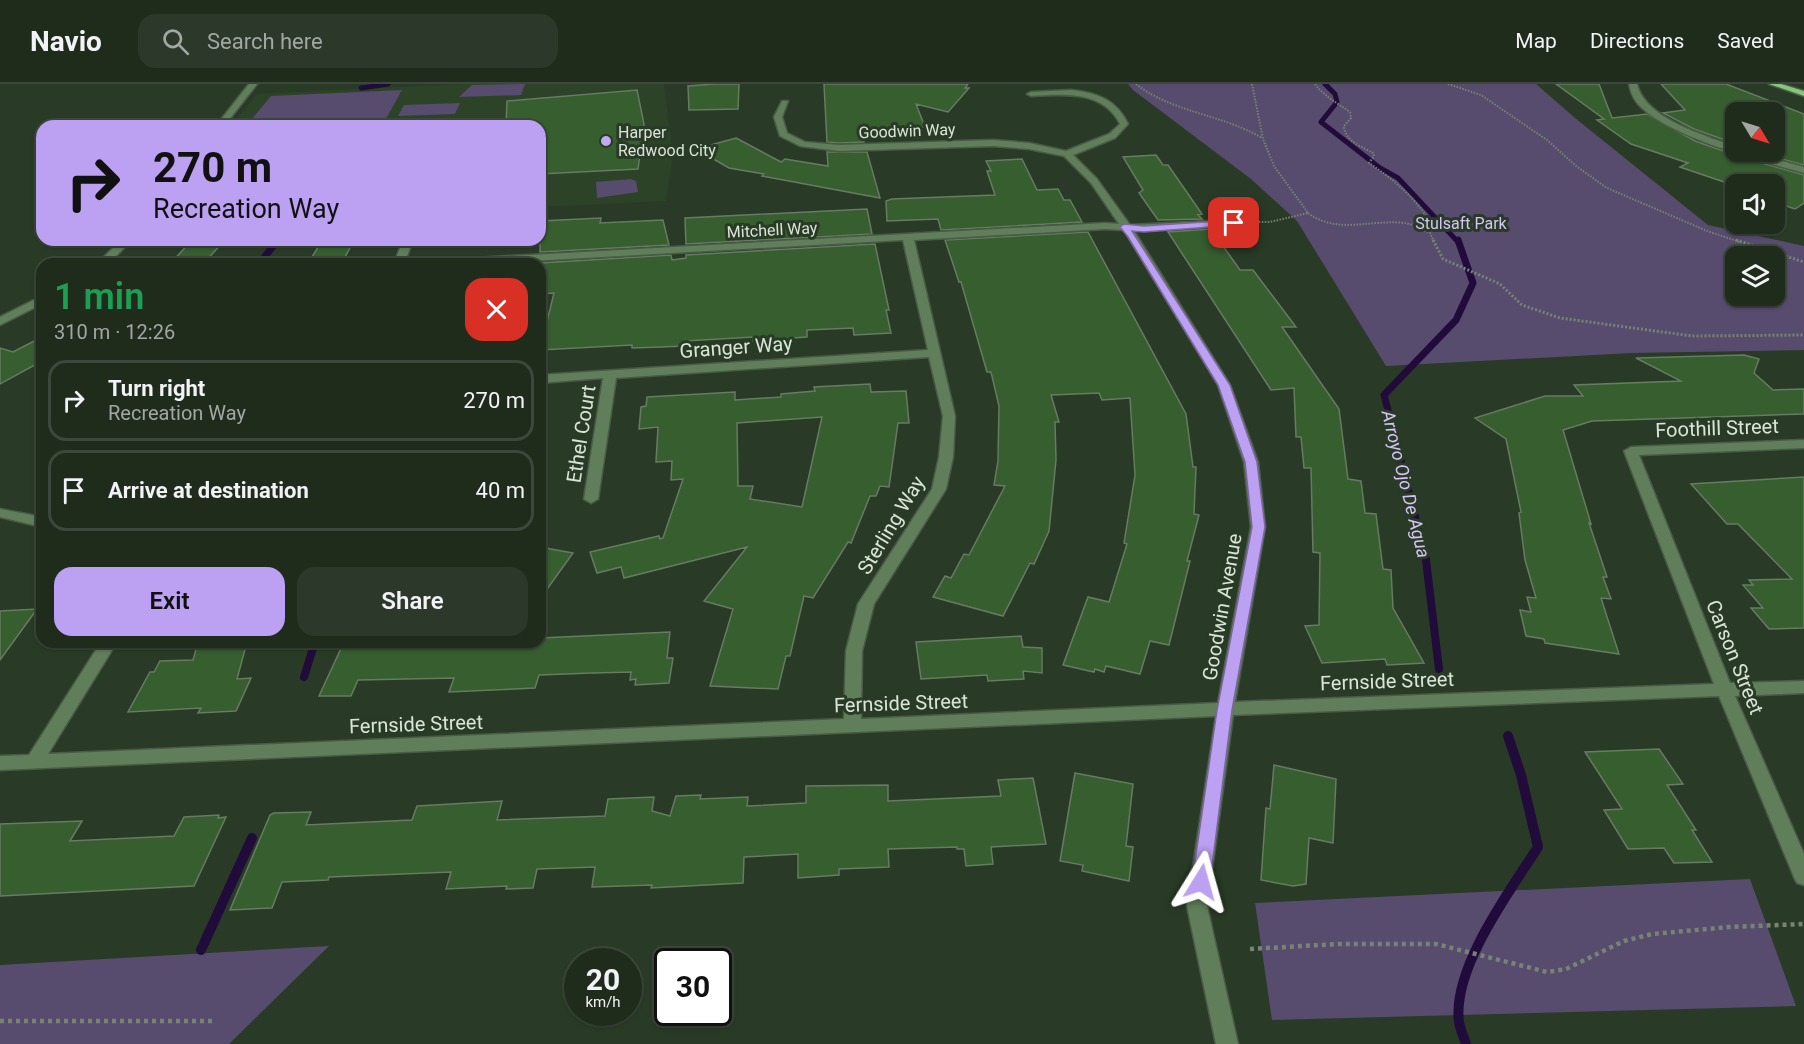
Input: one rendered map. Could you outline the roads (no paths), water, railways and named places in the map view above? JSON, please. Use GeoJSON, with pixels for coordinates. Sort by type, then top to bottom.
{"type":"FeatureCollection","features":[{"type":"Feature","properties":{"kind":"main road"},"geometry":{"type":"LineString","coordinates":[[1773,84],[1804,94]]}},
{"type":"Feature","properties":{"kind":"street"},"geometry":{"type":"LineString","coordinates":[[225,120],[253,84]]}},
{"type":"Feature","properties":{"kind":"street"},"geometry":{"type":"LineString","coordinates":[[1633,84],[1639,101],[1662,120],[1725,146]]}},
{"type":"Feature","properties":{"kind":"street"},"geometry":{"type":"LineString","coordinates":[[1031,94],[1062,92],[1087,95],[1106,101],[1120,112],[1124,124],[1112,136],[1067,154]]}},
{"type":"Feature","properties":{"kind":"street","name":"Goodwin Way"},"geometry":{"type":"LineString","coordinates":[[785,103],[778,117],[783,134],[803,144],[839,148],[993,142],[1029,146],[1067,154]]}},
{"type":"Feature","properties":{"kind":"street","name":"Goodwin Avenue"},"geometry":{"type":"LineString","coordinates":[[1067,154],[1094,181],[1132,236],[1224,385],[1251,462],[1258,527],[1225,710],[1197,906],[1227,1044]]}},
{"type":"Feature","properties":{"kind":"street"},"geometry":{"type":"LineString","coordinates":[[1776,162],[1804,170]]}},
{"type":"Feature","properties":{"kind":"street","name":"Mitchell Way"},"geometry":{"type":"LineString","coordinates":[[534,258],[1234,223]]}},
{"type":"Feature","properties":{"kind":"street","name":"Sterling Way"},"geometry":{"type":"LineString","coordinates":[[852,726],[854,651],[866,604],[939,489],[946,457],[949,416],[908,238]]}},
{"type":"Feature","properties":{"kind":"street"},"geometry":{"type":"LineString","coordinates":[[108,258],[121,246]]}},
{"type":"Feature","properties":{"kind":"street"},"geometry":{"type":"LineString","coordinates":[[0,322],[36,302]]}},
{"type":"Feature","properties":{"kind":"street","name":"Granger Way"},"geometry":{"type":"LineString","coordinates":[[546,380],[935,353]]}},
{"type":"Feature","properties":{"kind":"street","name":"Ethel Court"},"geometry":{"type":"LineString","coordinates":[[591,499],[610,375]]}},
{"type":"Feature","properties":{"kind":"street","name":"Foothill Street"},"geometry":{"type":"LineString","coordinates":[[1631,451],[1804,444]]}},
{"type":"Feature","properties":{"kind":"street","name":"Carson Street"},"geometry":{"type":"LineString","coordinates":[[1631,451],[1725,691],[1804,877]]}},
{"type":"Feature","properties":{"kind":"street"},"geometry":{"type":"LineString","coordinates":[[0,513],[36,521]]}},
{"type":"Feature","properties":{"kind":"street"},"geometry":{"type":"LineString","coordinates":[[34,762],[105,648]]}},
{"type":"Feature","properties":{"kind":"street","name":"Fernside Street"},"geometry":{"type":"LineString","coordinates":[[0,763],[1365,703],[1804,687]]}},
{"type":"Feature","properties":{"kind":"waterway"},"geometry":{"type":"LineString","coordinates":[[361,88],[388,84]]}},
{"type":"Feature","properties":{"kind":"waterway","name":"Arroyo Ojo De Agua"},"geometry":{"type":"LineString","coordinates":[[1325,84],[1335,94],[1337,102],[1321,122],[1380,168],[1398,178],[1458,242]]}},
{"type":"Feature","properties":{"kind":"waterway","name":"Arroyo Ojo De Agua"},"geometry":{"type":"LineString","coordinates":[[1397,444],[1384,395],[1456,320],[1473,283],[1458,240]]}},
{"type":"Feature","properties":{"kind":"waterway"},"geometry":{"type":"LineString","coordinates":[[264,258],[273,246]]}},
{"type":"Feature","properties":{"kind":"waterway","name":"Arroyo Ojo De Agua"},"geometry":{"type":"LineString","coordinates":[[1396,443],[1426,560],[1439,669]]}},
{"type":"Feature","properties":{"kind":"waterway"},"geometry":{"type":"LineString","coordinates":[[304,677],[313,648]]}},
{"type":"Feature","properties":{"kind":"waterway","name":"Arroyo Ojo De Agua"},"geometry":{"type":"LineString","coordinates":[[1466,1044],[1459,1022],[1459,1001],[1464,978],[1485,931],[1538,847],[1521,775],[1508,736]]}},
{"type":"Feature","properties":{"kind":"waterway"},"geometry":{"type":"LineString","coordinates":[[201,950],[252,838]]}},
{"type":"Feature","properties":{"kind":"place","name":"Harper Redwood City"},"geometry":{"type":"Point","coordinates":[606,141]}},
{"type":"Feature","properties":{"kind":"park label","name":"Stulsaft Park"},"geometry":{"type":"Point","coordinates":[1461,223]}}]}
